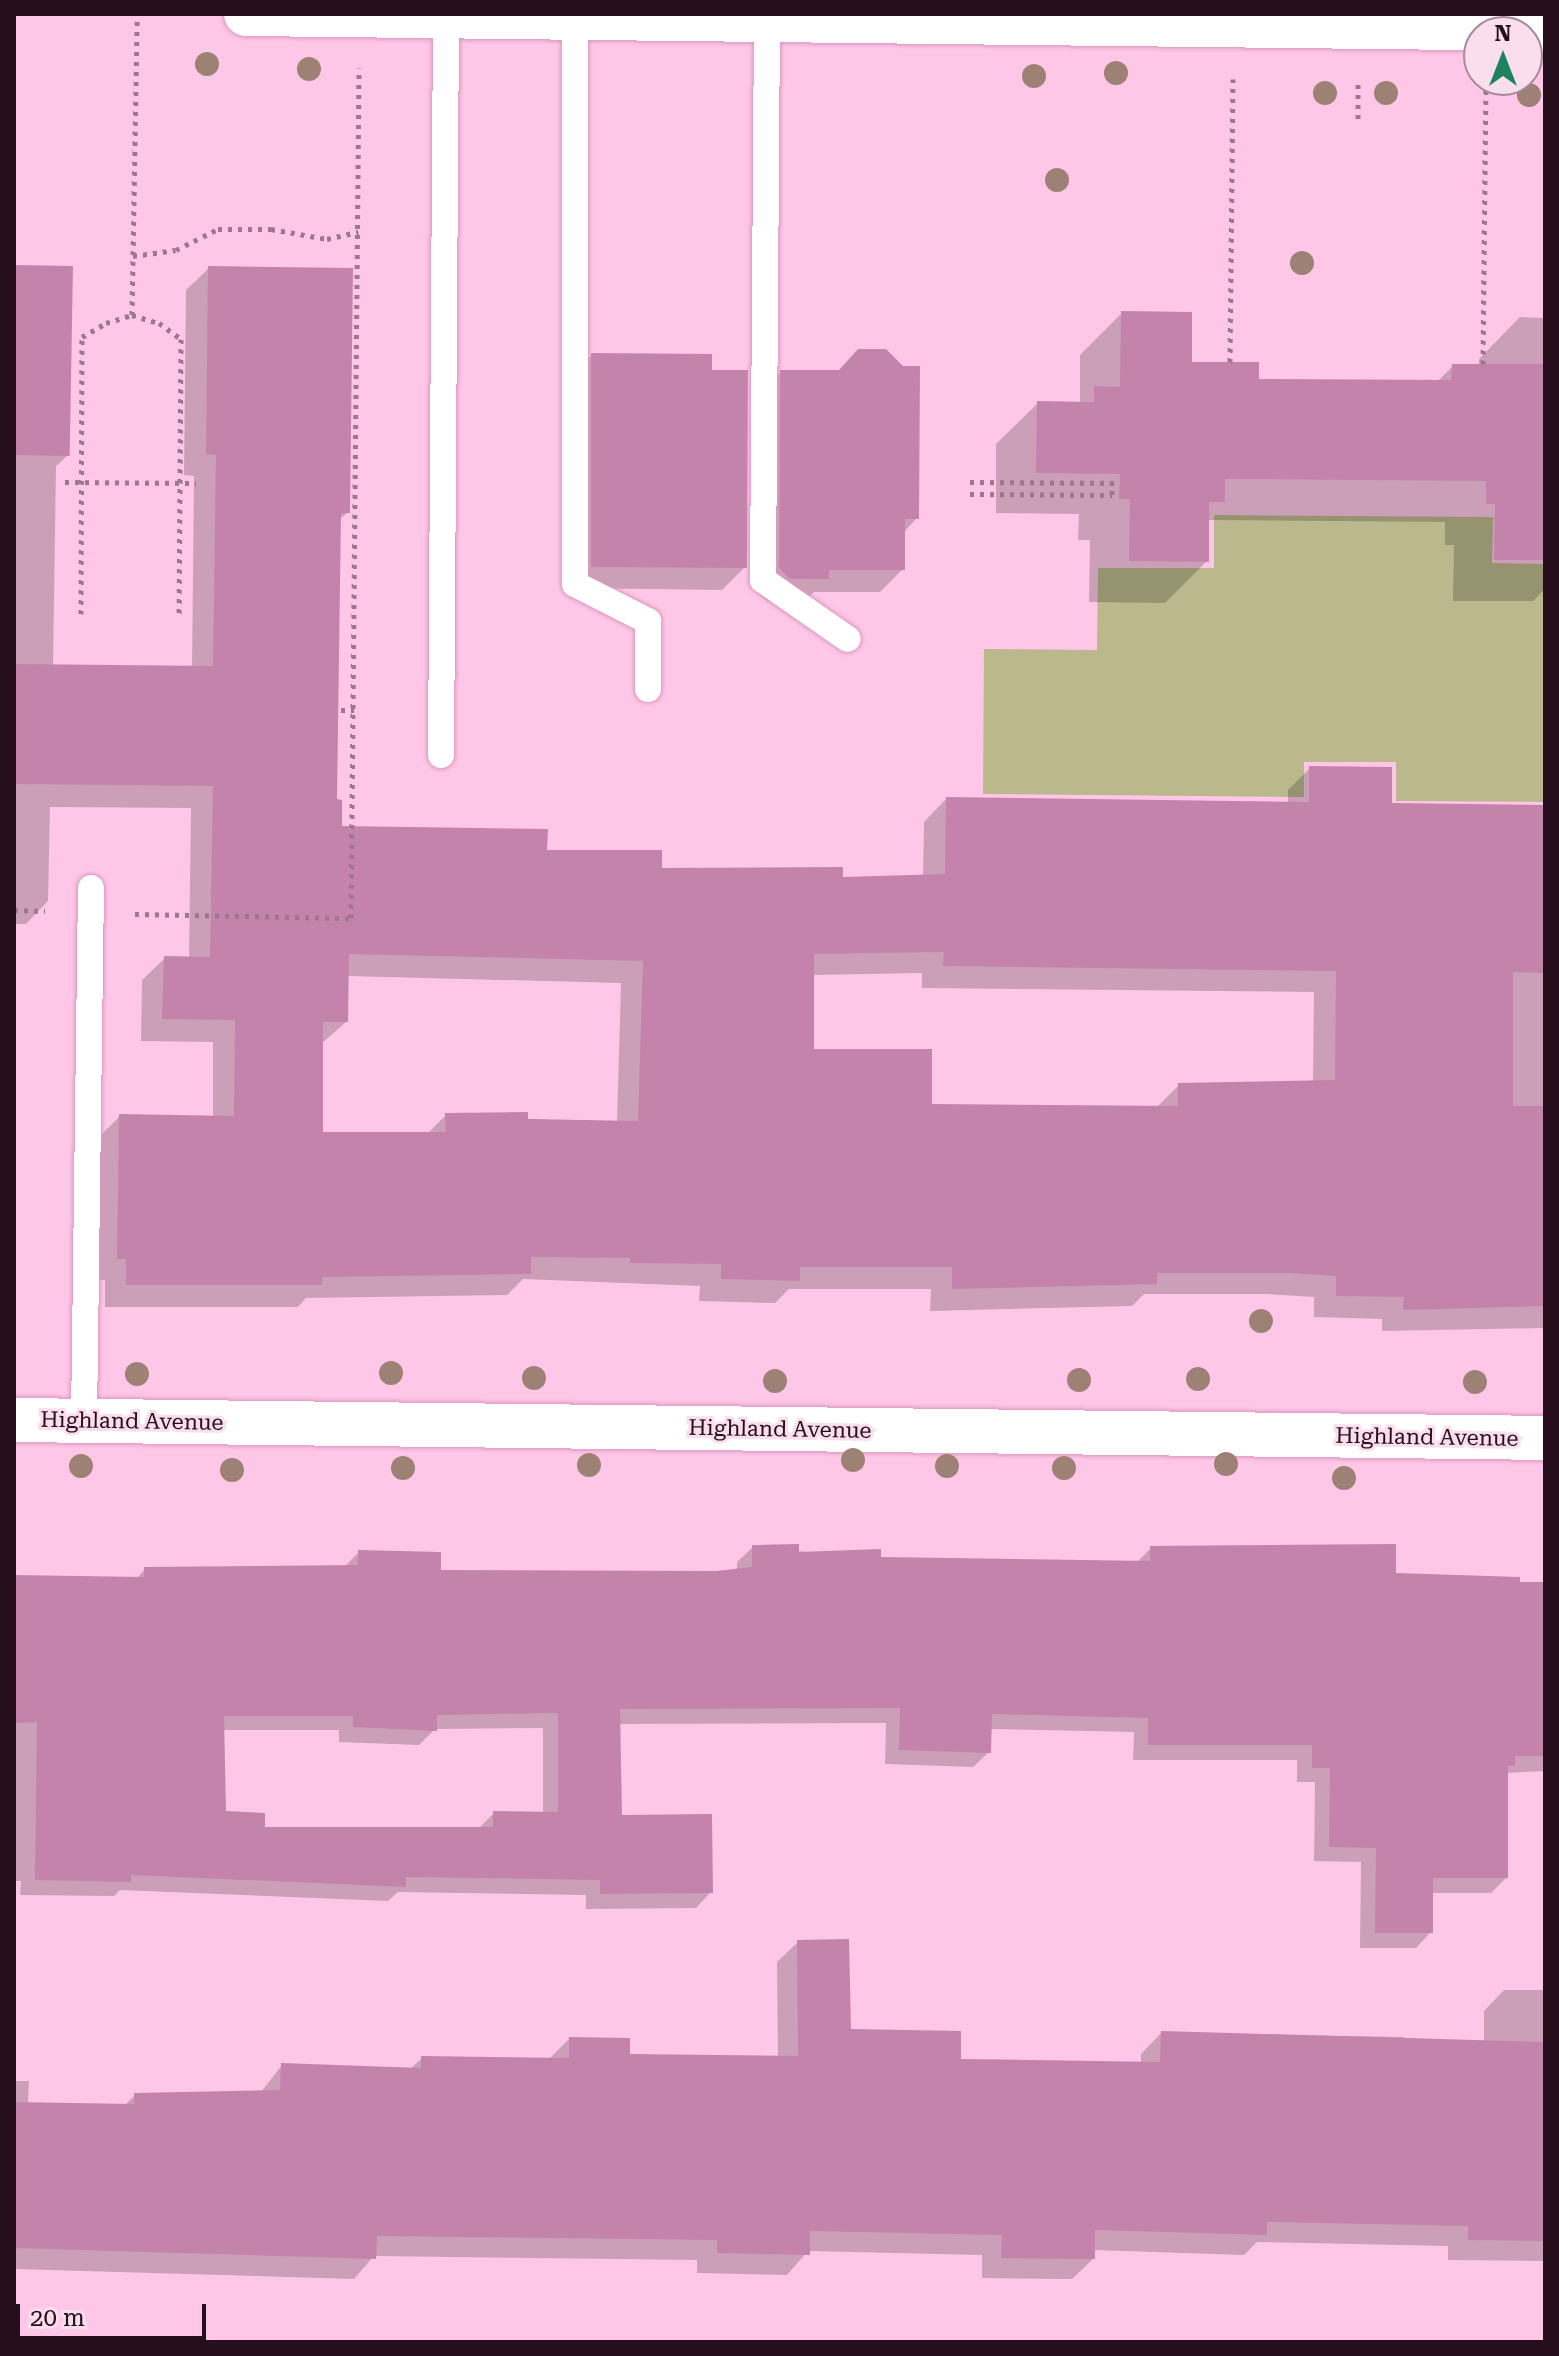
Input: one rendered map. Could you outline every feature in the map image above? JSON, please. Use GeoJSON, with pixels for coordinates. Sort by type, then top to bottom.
{"type":"FeatureCollection","features":[{"type":"Feature","properties":{"kind":"street"},"geometry":{"type":"LineString","coordinates":[[246,14],[767,20],[877,17],[1301,20],[1545,29]]}},
{"type":"Feature","properties":{"kind":"street","name":"Highland Avenue"},"geometry":{"type":"LineString","coordinates":[[14,1420],[1545,1438]]}},
{"type":"Feature","properties":{"kind":"lane"},"geometry":{"type":"LineString","coordinates":[[441,755],[446,16]]}},
{"type":"Feature","properties":{"kind":"lane"},"geometry":{"type":"LineString","coordinates":[[575,18],[575,584],[648,621],[648,689]]}},
{"type":"Feature","properties":{"kind":"lane"},"geometry":{"type":"LineString","coordinates":[[767,20],[763,580],[848,639]]}},
{"type":"Feature","properties":{"kind":"lane"},"geometry":{"type":"LineString","coordinates":[[84,1420],[91,888]]}},
{"type":"Feature","properties":{"kind":"path"},"geometry":{"type":"LineString","coordinates":[[132,315],[137,14]]}},
{"type":"Feature","properties":{"kind":"path"},"geometry":{"type":"LineString","coordinates":[[202,916],[351,918],[354,710],[352,516],[359,62]]}},
{"type":"Feature","properties":{"kind":"path"},"geometry":{"type":"LineString","coordinates":[[1230,362],[1233,77]]}},
{"type":"Feature","properties":{"kind":"path"},"geometry":{"type":"LineString","coordinates":[[1358,80],[1358,119]]}},
{"type":"Feature","properties":{"kind":"path"},"geometry":{"type":"LineString","coordinates":[[1483,364],[1486,96]]}},
{"type":"Feature","properties":{"kind":"path"},"geometry":{"type":"LineString","coordinates":[[133,256],[176,250],[218,229],[271,229],[327,239],[358,232]]}},
{"type":"Feature","properties":{"kind":"path"},"geometry":{"type":"LineString","coordinates":[[81,614],[82,337],[132,315],[159,323],[181,339],[179,617]]}},
{"type":"Feature","properties":{"kind":"path"},"geometry":{"type":"LineString","coordinates":[[65,482],[196,483]]}},
{"type":"Feature","properties":{"kind":"path"},"geometry":{"type":"LineString","coordinates":[[970,482],[1116,483],[1112,495],[970,494]]}},
{"type":"Feature","properties":{"kind":"path"},"geometry":{"type":"LineString","coordinates":[[341,710],[354,710]]}},
{"type":"Feature","properties":{"kind":"path"},"geometry":{"type":"LineString","coordinates":[[14,910],[35,911]]}},
{"type":"Feature","properties":{"kind":"shaded area"},"geometry":{"type":"Polygon","coordinates":[[[1214,515],[1493,517],[1492,563],[1545,564],[1545,802],[1396,801],[1396,762],[1304,762],[1304,797],[983,794],[984,649],[1097,650],[1098,568],[1214,568],[1214,515]]]}},
{"type":"Feature","properties":{"kind":"building"},"geometry":{"type":"Polygon","coordinates":[[[14,265],[73,266],[70,456],[14,455],[14,265]]]}},
{"type":"Feature","properties":{"kind":"building"},"geometry":{"type":"Polygon","coordinates":[[[208,266],[353,268],[350,513],[341,513],[337,799],[342,800],[342,826],[548,829],[547,850],[662,850],[662,868],[843,867],[843,877],[945,874],[946,797],[1309,802],[1309,766],[1392,767],[1392,803],[1545,805],[1545,973],[1513,972],[1513,1106],[1545,1106],[1545,1306],[1403,1310],[1404,1297],[1336,1296],[1336,1276],[1290,1273],[1157,1273],[1157,1284],[952,1289],[952,1267],[800,1267],[800,1281],[721,1279],[721,1264],[630,1263],[630,1258],[531,1257],[531,1274],[322,1277],[322,1285],[126,1285],[126,1259],[117,1259],[119,1114],[234,1116],[235,1020],[162,1019],[164,956],[210,957],[213,786],[14,784],[14,664],[213,666],[216,455],[206,454],[208,266]],[[944,952],[814,954],[814,1049],[932,1049],[932,1104],[1178,1106],[1178,1083],[1335,1080],[1336,971],[943,966],[944,952]],[[349,954],[348,1022],[323,1022],[323,1132],[446,1132],[445,1113],[528,1112],[528,1119],[638,1121],[643,961],[349,954]]]}},
{"type":"Feature","properties":{"kind":"building"},"geometry":{"type":"Polygon","coordinates":[[[1121,311],[1192,312],[1192,362],[1259,362],[1259,379],[1451,380],[1452,364],[1545,364],[1545,560],[1494,560],[1495,504],[1486,504],[1486,481],[1225,479],[1225,502],[1209,502],[1209,562],[1129,561],[1130,499],[1119,499],[1120,474],[1036,473],[1037,401],[1094,402],[1094,386],[1120,387],[1121,311]]]}},
{"type":"Feature","properties":{"kind":"building"},"geometry":{"type":"Polygon","coordinates":[[[858,349],[886,349],[903,366],[920,366],[919,519],[905,519],[905,570],[829,570],[829,579],[790,579],[779,568],[780,370],[839,370],[858,349]]]}},
{"type":"Feature","properties":{"kind":"building"},"geometry":{"type":"Polygon","coordinates":[[[591,353],[712,354],[712,370],[748,370],[747,568],[591,567],[591,353]]]}},
{"type":"Feature","properties":{"kind":"building"},"geometry":{"type":"Polygon","coordinates":[[[799,1544],[799,1552],[881,1549],[881,1557],[1150,1561],[1150,1546],[1396,1544],[1396,1573],[1520,1577],[1520,1582],[1545,1582],[1545,1756],[1515,1756],[1515,1766],[1508,1766],[1508,1878],[1433,1878],[1433,1933],[1375,1933],[1376,1848],[1329,1847],[1330,1768],[1312,1768],[1312,1745],[1148,1745],[1148,1718],[992,1714],[991,1753],[899,1750],[900,1708],[620,1709],[622,1815],[712,1814],[713,1893],[600,1894],[600,1880],[406,1877],[406,1887],[131,1875],[131,1882],[35,1880],[37,1722],[14,1723],[14,1575],[144,1577],[144,1567],[358,1565],[358,1550],[441,1552],[441,1570],[716,1571],[752,1567],[752,1545],[799,1544]],[[558,1713],[437,1715],[437,1731],[353,1727],[353,1716],[224,1716],[226,1811],[265,1813],[265,1827],[493,1827],[493,1811],[558,1812],[558,1713]]]}},
{"type":"Feature","properties":{"kind":"building"},"geometry":{"type":"Polygon","coordinates":[[[849,1939],[851,2029],[961,2031],[961,2059],[1160,2062],[1161,2031],[1545,2042],[1545,2241],[1468,2240],[1468,2226],[1267,2222],[1267,2235],[1095,2230],[1095,2259],[1001,2258],[1002,2235],[810,2231],[810,2255],[717,2253],[717,2240],[377,2236],[376,2259],[14,2248],[14,2102],[134,2104],[134,2093],[280,2090],[281,2063],[421,2068],[421,2056],[569,2058],[569,2037],[630,2038],[630,2054],[798,2056],[797,1940],[849,1939]]]}}]}
